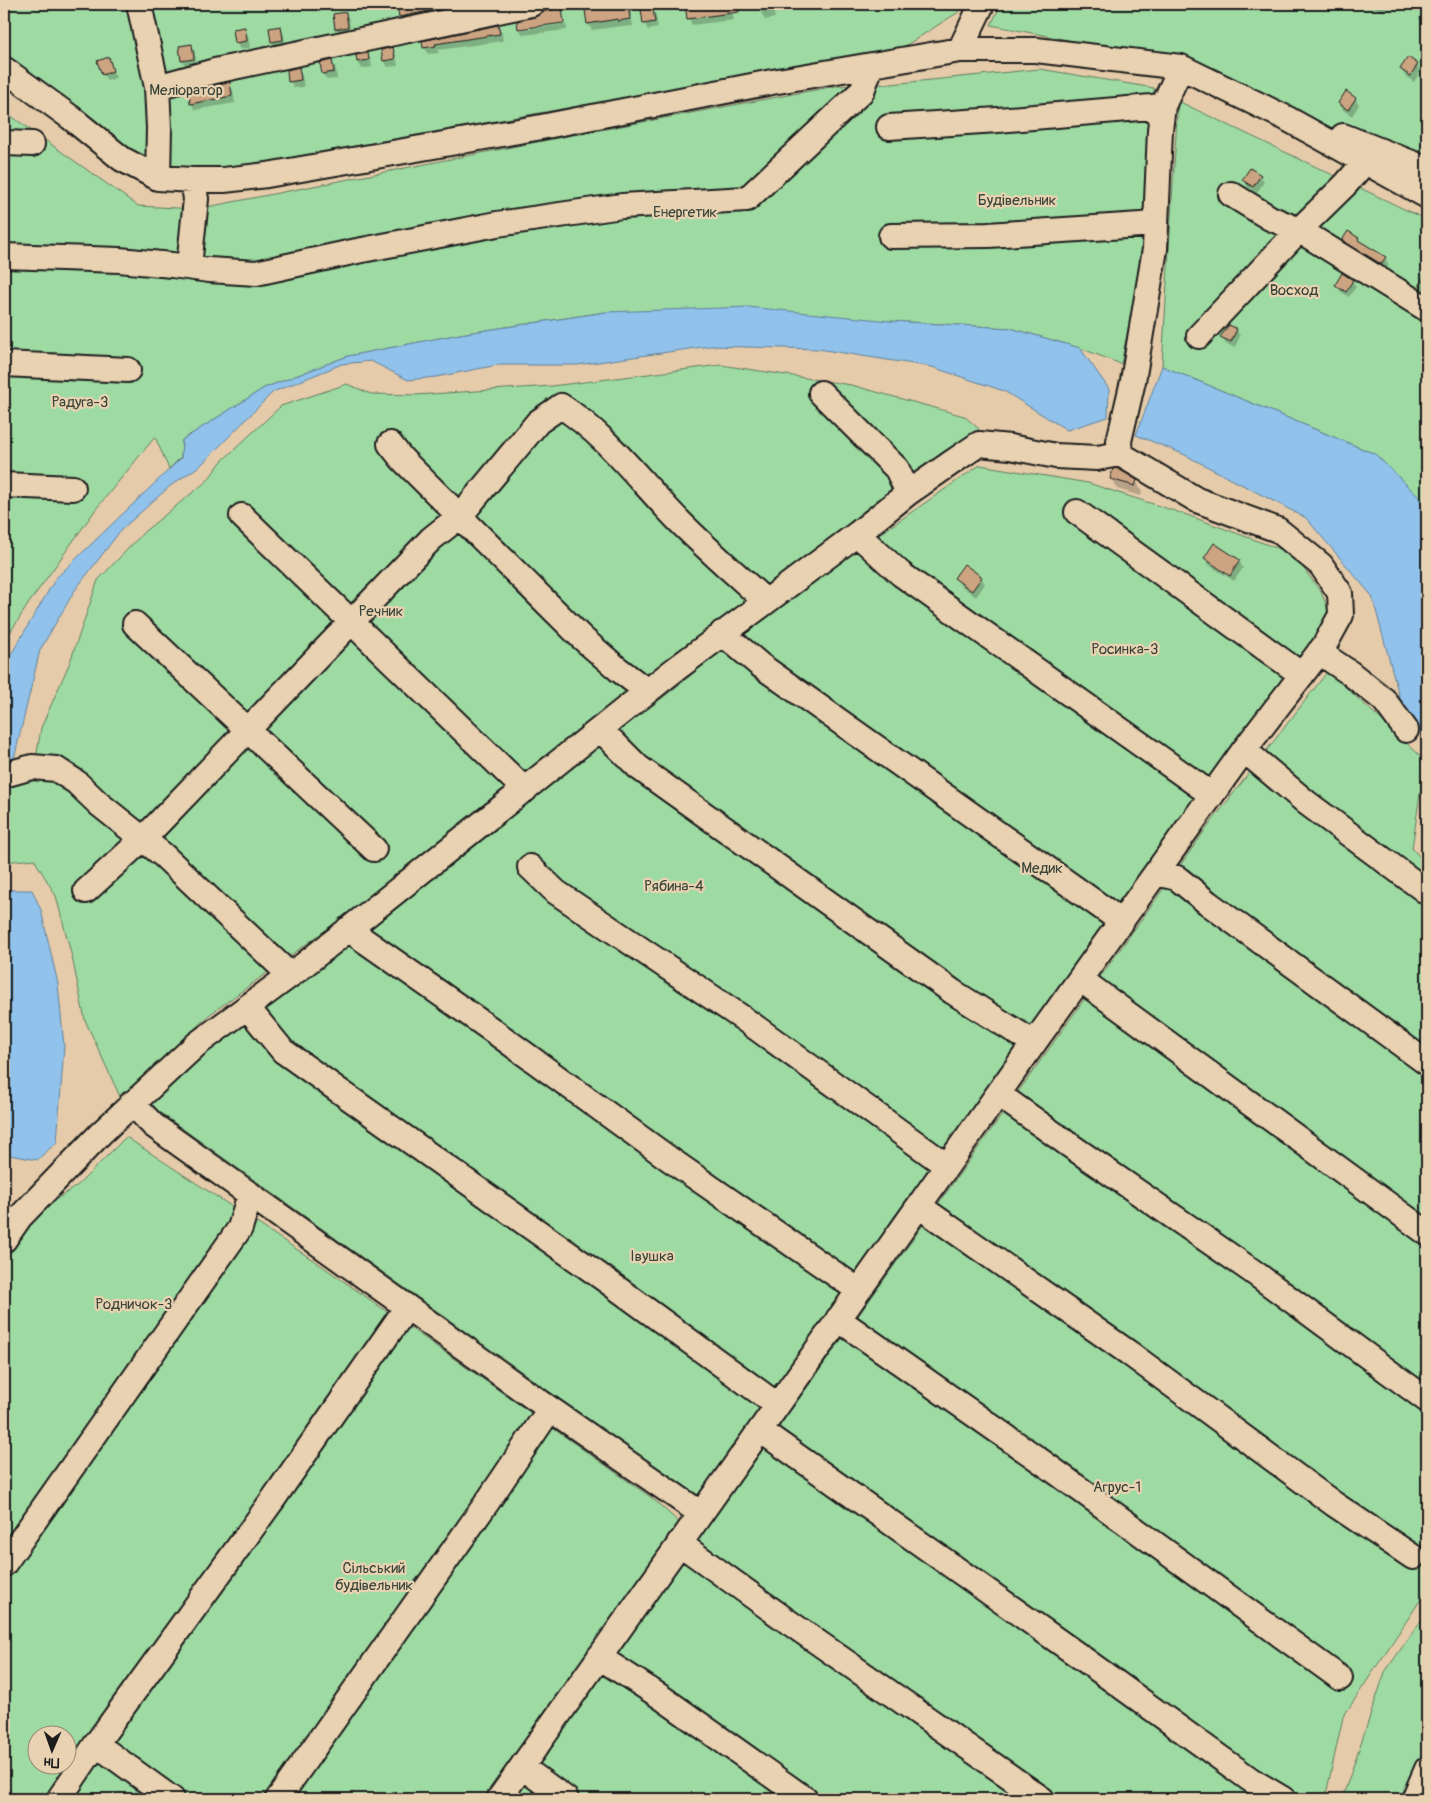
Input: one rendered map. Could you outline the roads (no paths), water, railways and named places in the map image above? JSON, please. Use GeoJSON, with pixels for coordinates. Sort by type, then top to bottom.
{"type":"FeatureCollection","features":[{"type":"Feature","properties":{"kind":"street"},"geometry":{"type":"LineString","coordinates":[[139,4],[156,87],[159,128],[158,178]]}},
{"type":"Feature","properties":{"kind":"street"},"geometry":{"type":"LineString","coordinates":[[156,87],[215,71],[531,4]]}},
{"type":"Feature","properties":{"kind":"street"},"geometry":{"type":"LineString","coordinates":[[960,50],[982,4]]}},
{"type":"Feature","properties":{"kind":"street"},"geometry":{"type":"LineString","coordinates":[[4,70],[70,117],[122,159],[158,178],[224,180],[267,175],[536,128],[772,82],[960,50],[1036,50],[1181,68],[1313,130],[1345,136],[1427,169]]}},
{"type":"Feature","properties":{"kind":"street"},"geometry":{"type":"LineString","coordinates":[[4,256],[119,260],[256,274],[356,251],[497,224],[622,206],[747,200],[862,91],[872,66]]}},
{"type":"Feature","properties":{"kind":"street"},"geometry":{"type":"LineString","coordinates":[[1120,454],[1119,441],[1133,381],[1155,249],[1160,130],[1163,106],[1181,68]]}},
{"type":"Feature","properties":{"kind":"street"},"geometry":{"type":"LineString","coordinates":[[889,127],[1163,106]]}},
{"type":"Feature","properties":{"kind":"street"},"geometry":{"type":"LineString","coordinates":[[1286,118],[1427,196]]}},
{"type":"Feature","properties":{"kind":"street"},"geometry":{"type":"LineString","coordinates":[[4,143],[32,144]]}},
{"type":"Feature","properties":{"kind":"street"},"geometry":{"type":"LineString","coordinates":[[1199,336],[1365,162]]}},
{"type":"Feature","properties":{"kind":"street"},"geometry":{"type":"LineString","coordinates":[[189,267],[196,199],[193,180]]}},
{"type":"Feature","properties":{"kind":"street"},"geometry":{"type":"LineString","coordinates":[[1231,194],[1270,218],[1299,230],[1427,309]]}},
{"type":"Feature","properties":{"kind":"street"},"geometry":{"type":"LineString","coordinates":[[891,236],[988,235],[1156,224]]}},
{"type":"Feature","properties":{"kind":"street"},"geometry":{"type":"LineString","coordinates":[[4,364],[128,370]]}},
{"type":"Feature","properties":{"kind":"street"},"geometry":{"type":"LineString","coordinates":[[821,393],[897,469],[908,493]]}},
{"type":"Feature","properties":{"kind":"street"},"geometry":{"type":"LineString","coordinates":[[86,891],[143,839],[431,539],[460,516],[538,422],[561,406],[578,416],[681,523],[765,601]]}},
{"type":"Feature","properties":{"kind":"street"},"geometry":{"type":"LineString","coordinates":[[390,444],[402,459],[582,638],[647,691]]}},
{"type":"Feature","properties":{"kind":"street"},"geometry":{"type":"LineString","coordinates":[[4,1240],[20,1217],[100,1133],[197,1044],[290,975],[722,633],[857,534],[908,493],[979,444],[1010,447],[1056,456],[1097,458],[1120,454],[1197,500],[1278,530],[1321,565],[1340,593],[1341,615],[1319,652],[1244,750],[1121,921],[499,1799]]}},
{"type":"Feature","properties":{"kind":"street"},"geometry":{"type":"LineString","coordinates":[[4,485],[72,488]]}},
{"type":"Feature","properties":{"kind":"street"},"geometry":{"type":"LineString","coordinates":[[1078,512],[1302,675]]}},
{"type":"Feature","properties":{"kind":"street"},"geometry":{"type":"LineString","coordinates":[[242,516],[525,790]]}},
{"type":"Feature","properties":{"kind":"street"},"geometry":{"type":"LineString","coordinates":[[857,534],[901,574],[1212,795]]}},
{"type":"Feature","properties":{"kind":"street"},"geometry":{"type":"LineString","coordinates":[[135,624],[374,849]]}},
{"type":"Feature","properties":{"kind":"street"},"geometry":{"type":"LineString","coordinates":[[722,633],[760,665],[1121,921]]}},
{"type":"Feature","properties":{"kind":"street"},"geometry":{"type":"LineString","coordinates":[[1319,652],[1350,673],[1384,700],[1406,730]]}},
{"type":"Feature","properties":{"kind":"street"},"geometry":{"type":"LineString","coordinates":[[600,729],[638,767],[953,992],[1034,1043]]}},
{"type":"Feature","properties":{"kind":"street"},"geometry":{"type":"LineString","coordinates":[[1244,750],[1307,802],[1427,892]]}},
{"type":"Feature","properties":{"kind":"street"},"geometry":{"type":"LineString","coordinates":[[4,775],[32,767],[56,769],[76,782],[163,855],[290,975]]}},
{"type":"Feature","properties":{"kind":"street"},"geometry":{"type":"LineString","coordinates":[[530,867],[556,892],[744,1019],[947,1166]]}},
{"type":"Feature","properties":{"kind":"street"},"geometry":{"type":"LineString","coordinates":[[1156,873],[1177,878],[1208,903],[1427,1063]]}},
{"type":"Feature","properties":{"kind":"street"},"geometry":{"type":"LineString","coordinates":[[348,929],[492,1030],[668,1158],[858,1290]]}},
{"type":"Feature","properties":{"kind":"street"},"geometry":{"type":"LineString","coordinates":[[1080,979],[1427,1234]]}},
{"type":"Feature","properties":{"kind":"street"},"geometry":{"type":"LineString","coordinates":[[247,1006],[283,1051],[607,1281],[777,1405]]}},
{"type":"Feature","properties":{"kind":"street"},"geometry":{"type":"LineString","coordinates":[[998,1094],[1252,1271],[1427,1400]]}},
{"type":"Feature","properties":{"kind":"street"},"geometry":{"type":"LineString","coordinates":[[132,1103],[153,1125],[550,1409],[700,1513]]}},
{"type":"Feature","properties":{"kind":"street"},"geometry":{"type":"LineString","coordinates":[[4,1564],[240,1228],[250,1194]]}},
{"type":"Feature","properties":{"kind":"street"},"geometry":{"type":"LineString","coordinates":[[919,1206],[1129,1353],[1334,1504],[1413,1557]]}},
{"type":"Feature","properties":{"kind":"street"},"geometry":{"type":"LineString","coordinates":[[59,1799],[96,1744],[274,1498],[407,1307]]}},
{"type":"Feature","properties":{"kind":"street"},"geometry":{"type":"LineString","coordinates":[[838,1319],[1045,1464],[1340,1678]]}},
{"type":"Feature","properties":{"kind":"street"},"geometry":{"type":"LineString","coordinates":[[278,1799],[488,1501],[550,1409]]}},
{"type":"Feature","properties":{"kind":"street"},"geometry":{"type":"LineString","coordinates":[[760,1430],[1074,1652],[1250,1780],[1283,1799]]}},
{"type":"Feature","properties":{"kind":"street"},"geometry":{"type":"LineString","coordinates":[[679,1543],[1042,1799]]}},
{"type":"Feature","properties":{"kind":"street"},"geometry":{"type":"LineString","coordinates":[[599,1657],[661,1697],[805,1799]]}},
{"type":"Feature","properties":{"kind":"street"},"geometry":{"type":"LineString","coordinates":[[96,1744],[172,1799]]}},
{"type":"Feature","properties":{"kind":"street"},"geometry":{"type":"LineString","coordinates":[[522,1767],[566,1799]]}},
{"type":"Feature","properties":{"kind":"street"},"geometry":{"type":"LineString","coordinates":[[1414,1799],[1427,1769]]}},
{"type":"Feature","properties":{"kind":"water"},"geometry":{"type":"Polygon","coordinates":[[[748,307],[890,321],[1010,328],[1080,348],[1109,389],[1108,417],[1067,430],[1004,391],[932,367],[818,349],[710,346],[577,365],[498,365],[436,377],[408,380],[371,361],[342,364],[273,392],[201,465],[170,486],[121,530],[75,590],[40,650],[14,759],[4,761],[4,664],[56,578],[181,458],[182,440],[264,388],[348,356],[460,334],[606,312],[748,307]]]}},
{"type":"Feature","properties":{"kind":"water"},"geometry":{"type":"Polygon","coordinates":[[[1162,366],[1375,454],[1427,505],[1427,742],[1403,710],[1372,596],[1306,518],[1183,454],[1136,435],[1162,366]]]}},
{"type":"Feature","properties":{"kind":"water"},"geometry":{"type":"Polygon","coordinates":[[[4,890],[32,890],[41,910],[58,984],[64,1046],[57,1142],[37,1160],[4,1154],[4,890]]]}},
{"type":"Feature","properties":{"kind":"park label","name":"Меліоратор"},"geometry":{"type":"Point","coordinates":[186,90]}},
{"type":"Feature","properties":{"kind":"park label","name":"Будівельник"},"geometry":{"type":"Point","coordinates":[1017,200]}},
{"type":"Feature","properties":{"kind":"park label","name":"Енергетик"},"geometry":{"type":"Point","coordinates":[685,212]}},
{"type":"Feature","properties":{"kind":"park label","name":"Восход"},"geometry":{"type":"Point","coordinates":[1294,290]}},
{"type":"Feature","properties":{"kind":"park label","name":"Радуга-3"},"geometry":{"type":"Point","coordinates":[80,402]}},
{"type":"Feature","properties":{"kind":"park label","name":"Речник"},"geometry":{"type":"Point","coordinates":[381,611]}},
{"type":"Feature","properties":{"kind":"park label","name":"Росинка-3"},"geometry":{"type":"Point","coordinates":[1125,649]}},
{"type":"Feature","properties":{"kind":"park label","name":"Медик"},"geometry":{"type":"Point","coordinates":[1042,868]}},
{"type":"Feature","properties":{"kind":"park label","name":"Рябина-4"},"geometry":{"type":"Point","coordinates":[674,886]}},
{"type":"Feature","properties":{"kind":"park label","name":"Івушка"},"geometry":{"type":"Point","coordinates":[652,1256]}},
{"type":"Feature","properties":{"kind":"park label","name":"Родничок-3"},"geometry":{"type":"Point","coordinates":[134,1304]}},
{"type":"Feature","properties":{"kind":"park label","name":"Агрус-1"},"geometry":{"type":"Point","coordinates":[1117,1487]}},
{"type":"Feature","properties":{"kind":"park label","name":"Сільський будівельник"},"geometry":{"type":"Point","coordinates":[374,1576]}}]}
